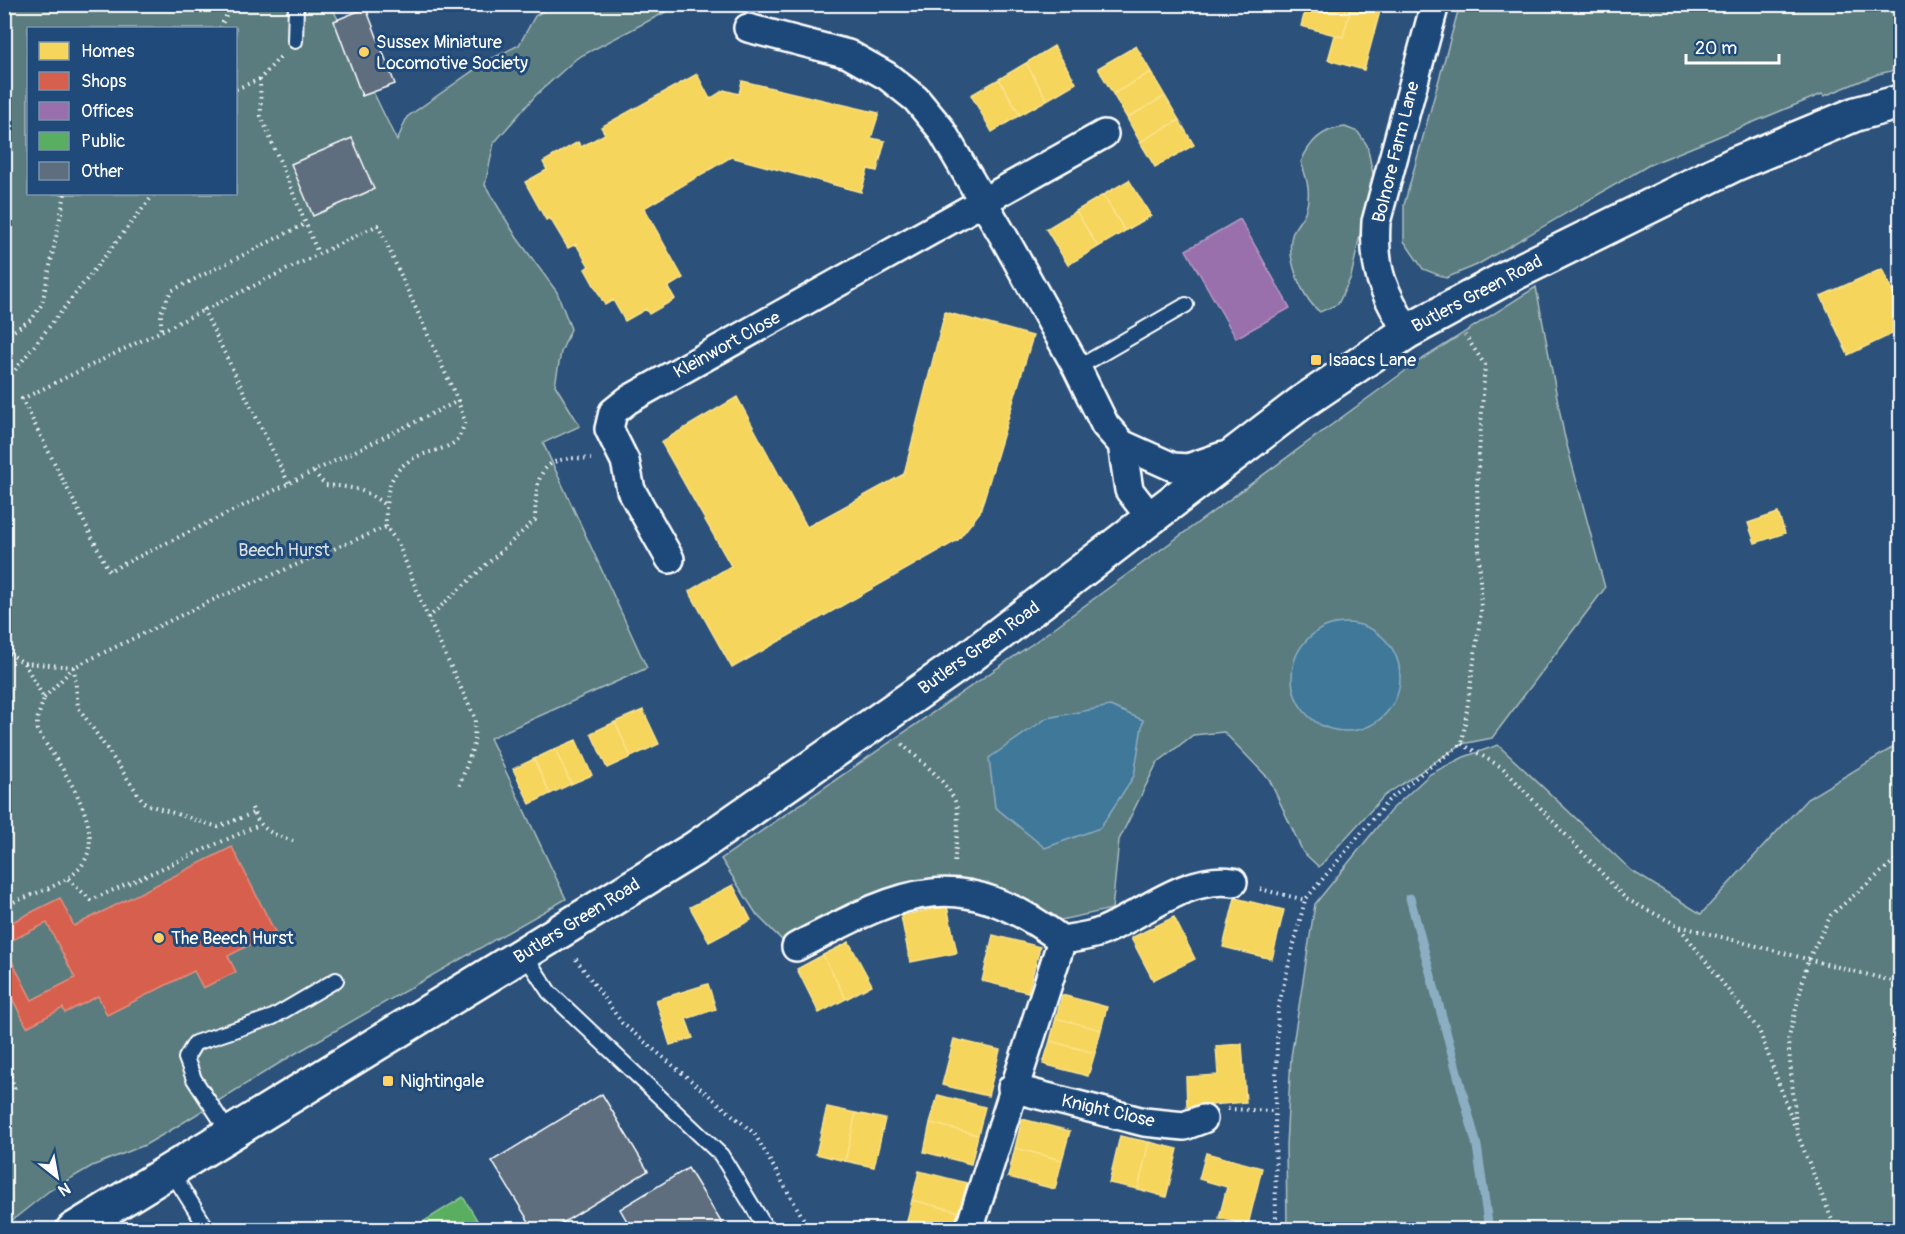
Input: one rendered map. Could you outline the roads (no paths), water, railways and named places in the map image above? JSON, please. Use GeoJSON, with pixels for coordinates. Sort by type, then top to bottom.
{"type":"FeatureCollection","features":[{"type":"Feature","properties":{"kind":"main road","name":"Butlers Green Road"},"geometry":{"type":"LineString","coordinates":[[73,1230],[694,849],[776,794],[968,658],[1150,517],[1339,376],[1407,332],[1447,308],[1764,151],[1856,114],[1900,102]]}},
{"type":"Feature","properties":{"kind":"street","name":"Bolnore Farm Lane"},"geometry":{"type":"LineString","coordinates":[[1407,332],[1378,274],[1374,253],[1376,222],[1435,4]]}},
{"type":"Feature","properties":{"kind":"street"},"geometry":{"type":"LineString","coordinates":[[748,28],[848,54],[887,76],[916,99],[940,128],[1077,368],[1105,425],[1122,444],[1173,467],[1188,468],[1246,446]]}},
{"type":"Feature","properties":{"kind":"street","name":"Kleinwort Close"},"geometry":{"type":"LineString","coordinates":[[670,558],[631,490],[625,461],[609,429],[613,412],[628,400],[1104,134]]}},
{"type":"Feature","properties":{"kind":"street"},"geometry":{"type":"LineString","coordinates":[[1122,444],[1129,490],[1150,517]]}},
{"type":"Feature","properties":{"kind":"street"},"geometry":{"type":"LineString","coordinates":[[796,947],[868,910],[919,895],[952,890],[995,900],[1033,919],[1062,940],[1101,932],[1174,894],[1217,880],[1233,882]]}},
{"type":"Feature","properties":{"kind":"street"},"geometry":{"type":"LineString","coordinates":[[969,1230],[1012,1088],[1062,940]]}},
{"type":"Feature","properties":{"kind":"street","name":"Knight Close"},"geometry":{"type":"LineString","coordinates":[[1012,1088],[1144,1122],[1184,1126],[1203,1119]]}},
{"type":"Feature","properties":{"kind":"lane"},"geometry":{"type":"LineString","coordinates":[[295,41],[296,4]]}},
{"type":"Feature","properties":{"kind":"lane"},"geometry":{"type":"LineString","coordinates":[[1077,368],[1186,305]]}},
{"type":"Feature","properties":{"kind":"lane"},"geometry":{"type":"LineString","coordinates":[[524,954],[549,992],[721,1155],[767,1230]]}},
{"type":"Feature","properties":{"kind":"lane"},"geometry":{"type":"LineString","coordinates":[[230,1134],[194,1079],[186,1058],[189,1050],[195,1043],[273,1017],[336,980]]}},
{"type":"Feature","properties":{"kind":"lane"},"geometry":{"type":"LineString","coordinates":[[171,1171],[208,1230]]}},
{"type":"Feature","properties":{"kind":"water"},"geometry":{"type":"Polygon","coordinates":[[[1346,623],[1367,627],[1384,639],[1396,656],[1400,677],[1396,698],[1384,715],[1367,727],[1346,731],[1325,727],[1308,715],[1296,698],[1292,677],[1296,656],[1308,639],[1325,627],[1346,623]]]}},
{"type":"Feature","properties":{"kind":"water"},"geometry":{"type":"Polygon","coordinates":[[[1110,706],[1143,720],[1134,776],[1100,828],[1045,848],[995,807],[989,758],[1047,718],[1110,706]]]}},
{"type":"Feature","properties":{"kind":"waterway"},"geometry":{"type":"LineString","coordinates":[[1410,898],[1477,1146],[1489,1230]]}},
{"type":"Feature","properties":{"kind":"place","name":"Sussex Miniature Locomotive Society"},"geometry":{"type":"Point","coordinates":[364,52]}},
{"type":"Feature","properties":{"kind":"place","name":"Isaacs Lane"},"geometry":{"type":"Point","coordinates":[1316,360]}},
{"type":"Feature","properties":{"kind":"place","name":"The Beech Hurst"},"geometry":{"type":"Point","coordinates":[159,938]}},
{"type":"Feature","properties":{"kind":"place","name":"Nightingale"},"geometry":{"type":"Point","coordinates":[388,1081]}},
{"type":"Feature","properties":{"kind":"park label","name":"Beech Hurst"},"geometry":{"type":"Point","coordinates":[284,550]}}]}
